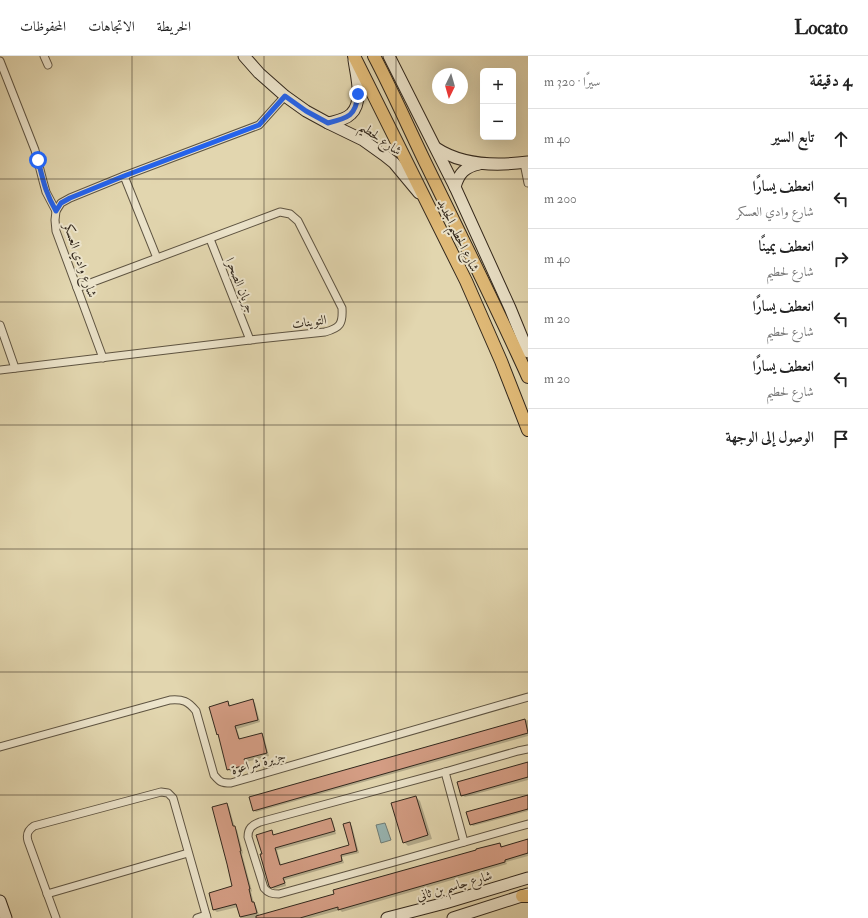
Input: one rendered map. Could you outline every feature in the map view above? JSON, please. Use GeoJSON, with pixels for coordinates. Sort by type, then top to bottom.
{"type":"FeatureCollection","features":[{"type":"Feature","properties":{"kind":"main road","name":"شارع الحطيم الجديد"},"geometry":{"type":"LineString","coordinates":[[354,56],[454,255],[502,361],[528,430]]}},
{"type":"Feature","properties":{"kind":"main road","name":"شارع الحطيم الجديد"},"geometry":{"type":"LineString","coordinates":[[374,56],[501,317],[528,377]]}},
{"type":"Feature","properties":{"kind":"street"},"geometry":{"type":"LineString","coordinates":[[44,56],[48,65]]}},
{"type":"Feature","properties":{"kind":"street","name":"شارع لحطيم"},"geometry":{"type":"LineString","coordinates":[[244,56],[259,73],[285,96],[306,111],[363,140],[394,163],[427,202]]}},
{"type":"Feature","properties":{"kind":"street","name":"شارع لحطيم"},"geometry":{"type":"LineString","coordinates":[[328,123],[346,118],[355,110],[358,94],[354,56]]}},
{"type":"Feature","properties":{"kind":"street"},"geometry":{"type":"LineString","coordinates":[[389,56],[455,187],[510,308],[528,352]]}},
{"type":"Feature","properties":{"kind":"street"},"geometry":{"type":"LineString","coordinates":[[0,61],[35,150],[46,192],[56,211]]}},
{"type":"Feature","properties":{"kind":"street","name":"شارع وادي العسكر"},"geometry":{"type":"LineString","coordinates":[[103,358],[56,231],[56,211],[61,203],[124,176],[259,125],[285,96]]}},
{"type":"Feature","properties":{"kind":"street"},"geometry":{"type":"LineString","coordinates":[[436,148],[457,159],[479,163],[526,162],[528,184]]}},
{"type":"Feature","properties":{"kind":"street"},"geometry":{"type":"LineString","coordinates":[[455,187],[459,176],[464,170],[479,163]]}},
{"type":"Feature","properties":{"kind":"street"},"geometry":{"type":"LineString","coordinates":[[124,176],[157,258]]}},
{"type":"Feature","properties":{"kind":"street","name":"التوينات"},"geometry":{"type":"LineString","coordinates":[[0,370],[325,332],[334,330],[341,324],[342,317],[342,308],[298,221],[290,214],[280,212],[77,288]]}},
{"type":"Feature","properties":{"kind":"street","name":"جريان الصحرا"},"geometry":{"type":"LineString","coordinates":[[210,239],[250,340]]}},
{"type":"Feature","properties":{"kind":"street"},"geometry":{"type":"LineString","coordinates":[[0,325],[15,368]]}},
{"type":"Feature","properties":{"kind":"street","name":"جزيرة شراعوة"},"geometry":{"type":"LineString","coordinates":[[0,747],[170,700],[186,701],[196,711],[214,775],[220,782],[231,783],[528,697]]}},
{"type":"Feature","properties":{"kind":"street"},"geometry":{"type":"LineString","coordinates":[[528,749],[518,750],[445,772],[260,822],[253,825],[249,829],[248,837],[264,888],[267,892],[272,894],[283,894],[528,824]]}},
{"type":"Feature","properties":{"kind":"street"},"geometry":{"type":"LineString","coordinates":[[445,772],[464,842]]}},
{"type":"Feature","properties":{"kind":"street"},"geometry":{"type":"LineString","coordinates":[[56,918],[27,838],[30,830],[34,826],[161,792],[165,792],[173,798],[207,917],[197,918]]}},
{"type":"Feature","properties":{"kind":"street"},"geometry":{"type":"LineString","coordinates":[[47,894],[188,853]]}},
{"type":"Feature","properties":{"kind":"street","name":"شارع جاسم بن ثاني"},"geometry":{"type":"LineString","coordinates":[[387,918],[528,878]]}},
{"type":"Feature","properties":{"kind":"street"},"geometry":{"type":"LineString","coordinates":[[453,918],[526,896]]}},
{"type":"Feature","properties":{"kind":"street"},"geometry":{"type":"LineString","coordinates":[[0,901],[6,918]]}},
{"type":"Feature","properties":{"kind":"water"},"geometry":{"type":"Polygon","coordinates":[[[385,823],[391,840],[381,843],[376,825],[385,823]]]}},
{"type":"Feature","properties":{"kind":"building"},"geometry":{"type":"Polygon","coordinates":[[[253,699],[258,720],[235,726],[239,739],[262,733],[267,753],[244,759],[246,765],[227,770],[218,734],[217,735],[209,707],[228,701],[229,706],[253,699]]]}},
{"type":"Feature","properties":{"kind":"building"},"geometry":{"type":"Polygon","coordinates":[[[525,719],[528,733],[253,811],[249,797],[525,719]]]}},
{"type":"Feature","properties":{"kind":"building"},"geometry":{"type":"Polygon","coordinates":[[[528,762],[528,777],[461,796],[457,782],[528,762]]]}},
{"type":"Feature","properties":{"kind":"building"},"geometry":{"type":"Polygon","coordinates":[[[528,795],[528,809],[470,825],[466,812],[528,795]]]}},
{"type":"Feature","properties":{"kind":"building"},"geometry":{"type":"Polygon","coordinates":[[[416,796],[428,835],[403,843],[391,803],[416,796]]]}},
{"type":"Feature","properties":{"kind":"building"},"geometry":{"type":"Polygon","coordinates":[[[227,803],[233,826],[235,826],[252,902],[254,902],[257,913],[240,917],[236,904],[213,910],[209,893],[232,886],[212,807],[227,803]]]}},
{"type":"Feature","properties":{"kind":"building"},"geometry":{"type":"Polygon","coordinates":[[[331,818],[335,831],[275,848],[280,865],[349,845],[343,824],[350,822],[357,851],[341,855],[342,861],[283,878],[285,883],[271,888],[269,886],[256,835],[272,830],[273,835],[331,818]]]}},
{"type":"Feature","properties":{"kind":"building"},"geometry":{"type":"Polygon","coordinates":[[[528,839],[528,853],[505,860],[505,862],[338,910],[338,907],[300,918],[256,918],[256,916],[334,894],[333,890],[476,849],[500,843],[501,847],[528,839]]]}},
{"type":"Feature","properties":{"kind":"route"},"geometry":{"type":"LineString","coordinates":[[38,160],[46,192],[56,211],[61,203],[70,198],[259,125],[285,96],[306,111],[328,123],[346,118],[351,114],[355,110],[358,94]]}}]}
